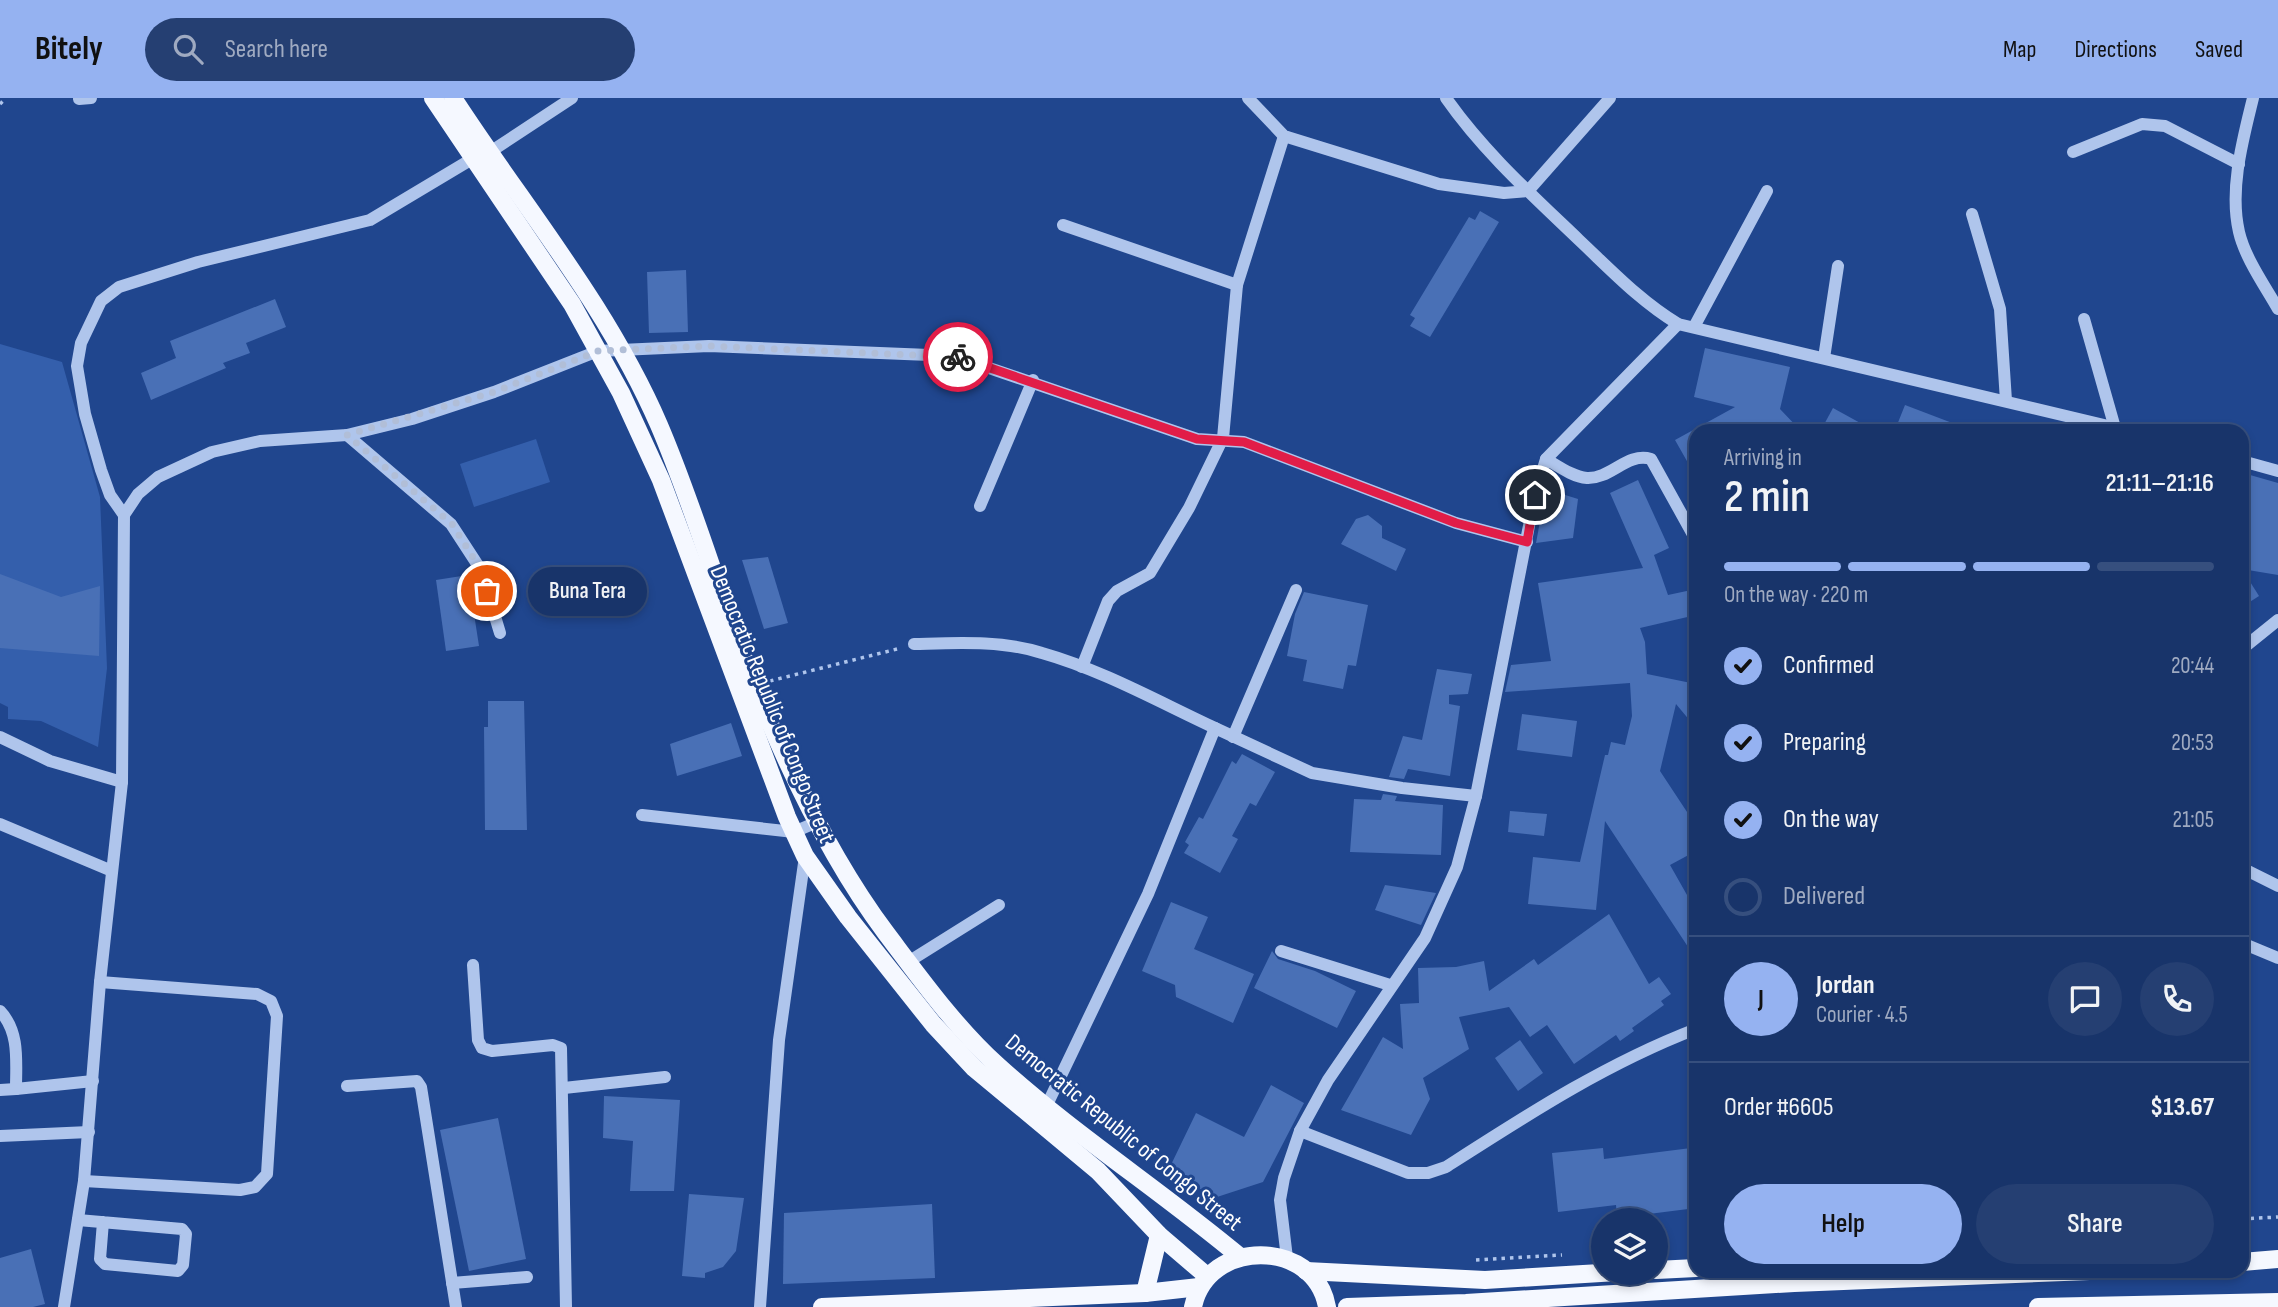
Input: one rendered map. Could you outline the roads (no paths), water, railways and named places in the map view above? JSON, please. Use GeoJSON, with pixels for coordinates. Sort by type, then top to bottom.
{"type":"FeatureCollection","features":[{"type":"Feature","properties":{"kind":"main road","name":"Democratic Republic of Congo Street"},"geometry":{"type":"LineString","coordinates":[[433,98],[572,304],[621,393],[660,480],[805,856],[905,993],[974,1068],[1124,1195],[1159,1235],[1198,1291]]}},
{"type":"Feature","properties":{"kind":"main road","name":"Democratic Republic of Congo Street"},"geometry":{"type":"LineString","coordinates":[[453,98],[587,290],[623,348],[659,425],[756,685],[817,822],[883,929],[969,1037],[995,1063],[1046,1107],[1239,1256]]}},
{"type":"Feature","properties":{"kind":"main road"},"geometry":{"type":"LineString","coordinates":[[1124,1195],[1142,1179]]}},
{"type":"Feature","properties":{"kind":"main road"},"geometry":{"type":"LineString","coordinates":[[1146,1293],[1159,1235]]}},
{"type":"Feature","properties":{"kind":"main road"},"geometry":{"type":"LineString","coordinates":[[822,1307],[1198,1291],[1239,1256],[1286,1258],[1306,1271],[1326,1304]]}},
{"type":"Feature","properties":{"kind":"main road"},"geometry":{"type":"LineString","coordinates":[[2249,1261],[2278,1259]]}},
{"type":"Feature","properties":{"kind":"main road"},"geometry":{"type":"LineString","coordinates":[[1668,1269],[1689,1268]]}},
{"type":"Feature","properties":{"kind":"main road"},"geometry":{"type":"LineString","coordinates":[[1306,1271],[1485,1280],[1591,1274]]}},
{"type":"Feature","properties":{"kind":"main road"},"geometry":{"type":"LineString","coordinates":[[1347,1307],[1917,1278]]}},
{"type":"Feature","properties":{"kind":"main road"},"geometry":{"type":"LineString","coordinates":[[2038,1307],[2278,1301]]}},
{"type":"Feature","properties":{"kind":"street"},"geometry":{"type":"LineString","coordinates":[[490,152],[572,98]]}},
{"type":"Feature","properties":{"kind":"street"},"geometry":{"type":"LineString","coordinates":[[1248,98],[1284,136],[1298,138],[1439,184],[1504,193],[1528,191],[1610,98]]}},
{"type":"Feature","properties":{"kind":"street"},"geometry":{"type":"LineString","coordinates":[[1446,98],[1491,154],[1528,191],[1632,290],[1678,324],[2100,424]]}},
{"type":"Feature","properties":{"kind":"street"},"geometry":{"type":"LineString","coordinates":[[2253,98],[2239,164],[2235,212],[2239,234],[2278,309]]}},
{"type":"Feature","properties":{"kind":"street"},"geometry":{"type":"LineString","coordinates":[[2073,152],[2142,124],[2165,126],[2239,164]]}},
{"type":"Feature","properties":{"kind":"street"},"geometry":{"type":"LineString","coordinates":[[1082,667],[1095,626],[1108,601],[1117,591],[1150,573],[1189,508],[1223,438],[1237,285],[1284,136]]}},
{"type":"Feature","properties":{"kind":"street"},"geometry":{"type":"LineString","coordinates":[[124,515],[110,495],[100,470],[80,391],[77,366],[81,343],[101,301],[119,287],[198,262],[370,220],[472,159]]}},
{"type":"Feature","properties":{"kind":"street"},"geometry":{"type":"LineString","coordinates":[[1694,327],[1767,191]]}},
{"type":"Feature","properties":{"kind":"street"},"geometry":{"type":"LineString","coordinates":[[1972,214],[2000,309],[2007,401]]}},
{"type":"Feature","properties":{"kind":"street"},"geometry":{"type":"LineString","coordinates":[[1063,225],[1237,285]]}},
{"type":"Feature","properties":{"kind":"street"},"geometry":{"type":"LineString","coordinates":[[1824,358],[1838,266]]}},
{"type":"Feature","properties":{"kind":"street"},"geometry":{"type":"LineString","coordinates":[[2084,319],[2118,424]]}},
{"type":"Feature","properties":{"kind":"street"},"geometry":{"type":"LineString","coordinates":[[1286,1258],[1280,1200],[1283,1178],[1300,1131],[1328,1080],[1390,985],[1425,938],[1457,867],[1476,796],[1546,459],[1678,324]]}},
{"type":"Feature","properties":{"kind":"street"},"geometry":{"type":"LineString","coordinates":[[64,1307],[84,1181],[100,982],[122,782],[124,515],[138,494],[158,477],[212,452],[260,441],[347,435],[494,392],[598,351],[709,346],[954,356],[1032,380],[1197,439],[1223,438],[1244,442],[1456,523],[1527,542]]}},
{"type":"Feature","properties":{"kind":"street"},"geometry":{"type":"LineString","coordinates":[[980,506],[1032,380]]}},
{"type":"Feature","properties":{"kind":"street"},"geometry":{"type":"LineString","coordinates":[[347,435],[452,524],[481,570],[500,633]]}},
{"type":"Feature","properties":{"kind":"street"},"geometry":{"type":"LineString","coordinates":[[1546,459],[1588,478],[1636,458],[1651,459],[1689,527]]}},
{"type":"Feature","properties":{"kind":"street"},"geometry":{"type":"LineString","coordinates":[[2249,463],[2278,471]]}},
{"type":"Feature","properties":{"kind":"street"},"geometry":{"type":"LineString","coordinates":[[1233,737],[1296,590]]}},
{"type":"Feature","properties":{"kind":"street"},"geometry":{"type":"LineString","coordinates":[[2249,643],[2278,620]]}},
{"type":"Feature","properties":{"kind":"street"},"geometry":{"type":"LineString","coordinates":[[914,644],[1003,646],[1040,652],[1082,667],[1322,775],[1476,796]]}},
{"type":"Feature","properties":{"kind":"street"},"geometry":{"type":"LineString","coordinates":[[1046,1107],[1148,894],[1215,728]]}},
{"type":"Feature","properties":{"kind":"street"},"geometry":{"type":"LineString","coordinates":[[0,737],[50,761],[122,782]]}},
{"type":"Feature","properties":{"kind":"street"},"geometry":{"type":"LineString","coordinates":[[642,815],[794,832],[817,822]]}},
{"type":"Feature","properties":{"kind":"street"},"geometry":{"type":"LineString","coordinates":[[0,824],[112,871]]}},
{"type":"Feature","properties":{"kind":"street"},"geometry":{"type":"LineString","coordinates":[[760,1307],[779,1040],[805,856]]}},
{"type":"Feature","properties":{"kind":"street"},"geometry":{"type":"LineString","coordinates":[[2249,872],[2278,887]]}},
{"type":"Feature","properties":{"kind":"street"},"geometry":{"type":"LineString","coordinates":[[908,962],[999,905]]}},
{"type":"Feature","properties":{"kind":"street"},"geometry":{"type":"LineString","coordinates":[[2249,946],[2278,958]]}},
{"type":"Feature","properties":{"kind":"street"},"geometry":{"type":"LineString","coordinates":[[1281,951],[1390,985]]}},
{"type":"Feature","properties":{"kind":"street"},"geometry":{"type":"LineString","coordinates":[[473,965],[478,1040],[482,1048],[492,1051],[553,1045],[561,1048],[564,1088],[566,1307]]}},
{"type":"Feature","properties":{"kind":"street"},"geometry":{"type":"LineString","coordinates":[[84,1181],[240,1191],[255,1187],[267,1174],[277,1016],[271,1001],[257,994],[100,982]]}},
{"type":"Feature","properties":{"kind":"street"},"geometry":{"type":"LineString","coordinates":[[0,1012],[8,1020],[16,1044],[16,1089]]}},
{"type":"Feature","properties":{"kind":"street"},"geometry":{"type":"LineString","coordinates":[[1300,1131],[1408,1173],[1429,1173],[1446,1167],[1579,1082],[1639,1051],[1689,1032]]}},
{"type":"Feature","properties":{"kind":"street"},"geometry":{"type":"LineString","coordinates":[[564,1088],[664,1077]]}},
{"type":"Feature","properties":{"kind":"street"},"geometry":{"type":"LineString","coordinates":[[347,1086],[417,1081],[421,1087],[456,1307]]}},
{"type":"Feature","properties":{"kind":"street"},"geometry":{"type":"LineString","coordinates":[[0,1090],[93,1082]]}},
{"type":"Feature","properties":{"kind":"street"},"geometry":{"type":"LineString","coordinates":[[0,1136],[89,1132]]}},
{"type":"Feature","properties":{"kind":"street"},"geometry":{"type":"LineString","coordinates":[[78,1220],[103,1222],[181,1229],[186,1234],[183,1265],[178,1271],[105,1264],[100,1259],[103,1222]]}},
{"type":"Feature","properties":{"kind":"street"},"geometry":{"type":"LineString","coordinates":[[452,1283],[527,1277]]}},
{"type":"Feature","properties":{"kind":"place","name":"Buna Tera"},"geometry":{"type":"Point","coordinates":[487,591]}}]}
